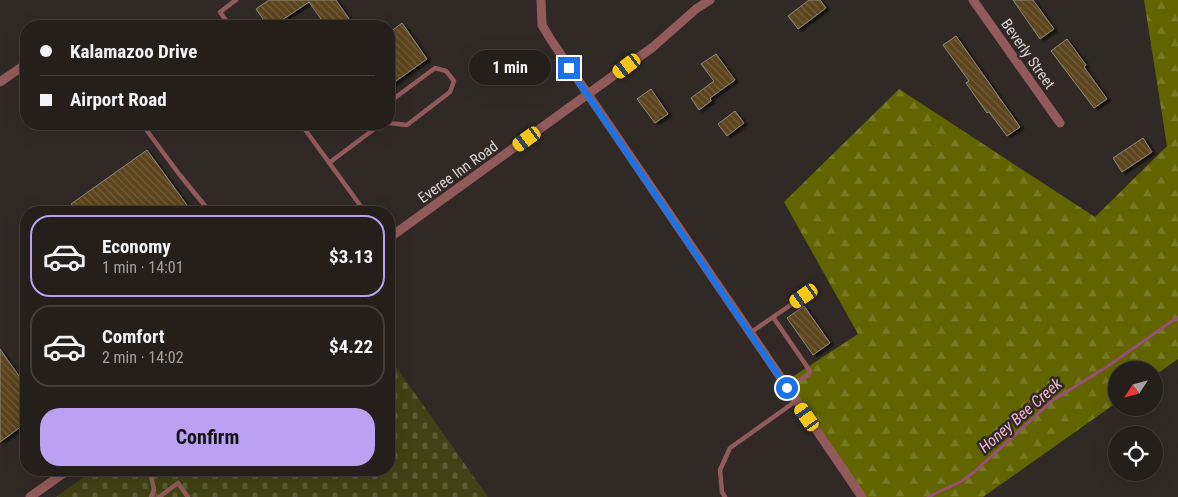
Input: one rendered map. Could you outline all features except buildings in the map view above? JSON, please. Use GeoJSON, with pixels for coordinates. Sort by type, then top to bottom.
{"type":"FeatureCollection","features":[{"type":"Feature","properties":{"kind":"street"},"geometry":{"type":"LineString","coordinates":[[541,0],[542,25],[862,497]]}},
{"type":"Feature","properties":{"kind":"street","name":"Everee Inn Road"},"geometry":{"type":"LineString","coordinates":[[395,234],[653,47],[710,0]]}},
{"type":"Feature","properties":{"kind":"street","name":"Beverly Street"},"geometry":{"type":"LineString","coordinates":[[973,0],[1060,123]]}},
{"type":"Feature","properties":{"kind":"street"},"geometry":{"type":"LineString","coordinates":[[0,82],[20,68]]}},
{"type":"Feature","properties":{"kind":"street"},"geometry":{"type":"LineString","coordinates":[[30,497],[60,476]]}},
{"type":"Feature","properties":{"kind":"lane"},"geometry":{"type":"LineString","coordinates":[[226,20],[220,12],[236,0]]}},
{"type":"Feature","properties":{"kind":"lane"},"geometry":{"type":"LineString","coordinates":[[395,98],[435,68],[446,70],[454,81],[450,92],[407,125],[395,124]]}},
{"type":"Feature","properties":{"kind":"lane"},"geometry":{"type":"LineString","coordinates":[[146,130],[205,206]]}},
{"type":"Feature","properties":{"kind":"lane"},"geometry":{"type":"LineString","coordinates":[[305,130],[361,206]]}},
{"type":"Feature","properties":{"kind":"lane"},"geometry":{"type":"LineString","coordinates":[[329,163],[373,130]]}},
{"type":"Feature","properties":{"kind":"lane"},"geometry":{"type":"LineString","coordinates":[[750,333],[804,296]]}},
{"type":"Feature","properties":{"kind":"lane"},"geometry":{"type":"LineString","coordinates":[[773,317],[810,371],[809,374],[787,388]]}},
{"type":"Feature","properties":{"kind":"lane"},"geometry":{"type":"LineString","coordinates":[[725,497],[722,492],[720,470],[730,448],[796,402]]}},
{"type":"Feature","properties":{"kind":"lane"},"geometry":{"type":"LineString","coordinates":[[151,476],[155,496],[178,482],[188,497]]}},
{"type":"Feature","properties":{"kind":"green space"},"geometry":{"type":"Polygon","coordinates":[[[1144,0],[1178,0],[1178,359],[1163,370],[1163,361],[1108,361],[1108,409],[983,497],[861,497],[786,381],[858,334],[784,202],[899,89],[1095,217],[1167,146],[1144,0]]]}},
{"type":"Feature","properties":{"kind":"green space"},"geometry":{"type":"Polygon","coordinates":[[[395,365],[488,497],[56,497],[85,476],[395,476],[395,365]]]}},
{"type":"Feature","properties":{"kind":"waterway","name":"Honey Bee Creek"},"geometry":{"type":"LineString","coordinates":[[928,497],[962,481],[1053,400],[1105,368],[1178,317]]}},
{"type":"Feature","properties":{"kind":"route"},"geometry":{"type":"LineString","coordinates":[[569,68],[787,388]]}}]}
